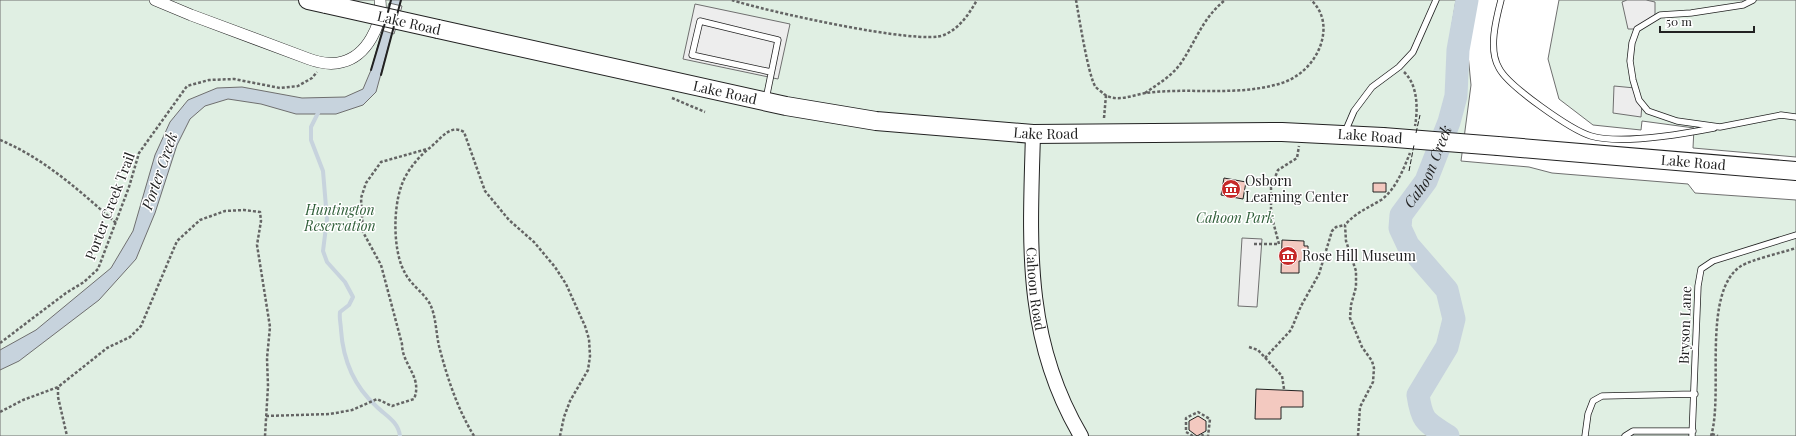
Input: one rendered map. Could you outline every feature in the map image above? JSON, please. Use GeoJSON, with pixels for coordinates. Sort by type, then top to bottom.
{"type":"FeatureCollection","features":[{"type":"Feature","properties":{"kind":"main road","name":"Lake Road"},"geometry":{"type":"LineString","coordinates":[[308,0],[766,102],[876,121],[1032,134],[1282,132],[1344,134],[1796,172]]}},
{"type":"Feature","properties":{"kind":"street"},"geometry":{"type":"LineString","coordinates":[[155,0],[191,15],[324,64],[344,62],[352,58],[369,42],[378,25],[381,8],[380,0]]}},
{"type":"Feature","properties":{"kind":"street","name":"Cahoon Road"},"geometry":{"type":"LineString","coordinates":[[1032,134],[1031,202],[1033,288],[1041,339],[1051,373],[1080,436]]}},
{"type":"Feature","properties":{"kind":"lane"},"geometry":{"type":"LineString","coordinates":[[1344,134],[1354,111],[1372,87],[1399,67],[1413,52],[1436,0]]}},
{"type":"Feature","properties":{"kind":"lane"},"geometry":{"type":"LineString","coordinates":[[1501,0],[1494,29],[1494,46],[1498,68],[1509,81],[1567,124],[1591,136],[1616,139],[1670,135],[1781,116],[1796,117]]}},
{"type":"Feature","properties":{"kind":"lane"},"geometry":{"type":"LineString","coordinates":[[1720,127],[1677,121],[1648,111],[1639,100],[1633,80],[1630,61],[1632,43],[1637,29],[1660,15],[1691,13],[1743,5],[1753,0]]}},
{"type":"Feature","properties":{"kind":"lane"},"geometry":{"type":"LineString","coordinates":[[766,102],[778,40],[700,21],[692,55],[771,72]]}},
{"type":"Feature","properties":{"kind":"lane","name":"Bryson Lane"},"geometry":{"type":"LineString","coordinates":[[1693,433],[1698,286],[1701,269],[1713,261],[1796,236]]}},
{"type":"Feature","properties":{"kind":"lane"},"geometry":{"type":"LineString","coordinates":[[1585,436],[1588,414],[1593,401],[1602,396],[1695,394]]}},
{"type":"Feature","properties":{"kind":"lane"},"geometry":{"type":"LineString","coordinates":[[1625,436],[1633,431],[1693,433]]}},
{"type":"Feature","properties":{"kind":"path"},"geometry":{"type":"LineString","coordinates":[[732,0],[855,28],[886,33],[930,37],[943,36],[955,29],[967,17],[977,0]]}},
{"type":"Feature","properties":{"kind":"path"},"geometry":{"type":"LineString","coordinates":[[1076,0],[1095,85],[1106,95],[1119,98],[1145,93],[1258,89],[1283,83],[1303,71],[1316,57],[1322,44],[1324,28],[1321,13],[1311,0]]}},
{"type":"Feature","properties":{"kind":"path"},"geometry":{"type":"LineString","coordinates":[[1145,93],[1168,77],[1180,63],[1212,10],[1225,0]]}},
{"type":"Feature","properties":{"kind":"path"},"geometry":{"type":"LineString","coordinates":[[1399,67],[1408,75],[1415,95],[1416,120],[1414,132]]}},
{"type":"Feature","properties":{"kind":"path","name":"Porter Creek Trail"},"geometry":{"type":"LineString","coordinates":[[0,343],[66,293],[84,282],[98,269],[116,223],[139,153],[187,86],[209,80],[234,79],[280,88],[298,86],[312,78],[319,70]]}},
{"type":"Feature","properties":{"kind":"path"},"geometry":{"type":"LineString","coordinates":[[1104,118],[1106,95]]}},
{"type":"Feature","properties":{"kind":"path"},"geometry":{"type":"LineString","coordinates":[[474,436],[462,416],[453,392],[439,345],[430,304],[404,273],[396,244],[397,214],[401,186],[412,166],[427,149],[452,129],[459,129],[464,132],[485,191],[509,220],[534,242],[555,267],[566,284],[585,326],[589,339],[590,356],[588,370],[570,401],[564,417],[560,436]]}},
{"type":"Feature","properties":{"kind":"path"},"geometry":{"type":"LineString","coordinates":[[0,140],[41,162],[84,194],[116,223]]}},
{"type":"Feature","properties":{"kind":"path"},"geometry":{"type":"LineString","coordinates":[[1254,244],[1279,244],[1271,214],[1271,187],[1278,170],[1297,158],[1300,145]]}},
{"type":"Feature","properties":{"kind":"path"},"geometry":{"type":"LineString","coordinates":[[266,416],[330,414],[352,410],[377,399],[392,406],[414,399],[417,384],[414,374],[406,363],[402,353],[402,344],[381,265],[363,232],[361,198],[366,183],[380,162],[427,149]]}},
{"type":"Feature","properties":{"kind":"path"},"geometry":{"type":"LineString","coordinates":[[1265,358],[1291,330],[1301,306],[1318,274],[1332,231],[1336,227],[1345,225],[1351,218],[1388,194],[1399,178],[1410,151]]}},
{"type":"Feature","properties":{"kind":"path"},"geometry":{"type":"LineString","coordinates":[[0,412],[23,400],[58,387],[107,348],[130,337],[141,326],[177,241],[200,220],[225,211],[244,210],[260,212],[261,221],[257,245],[270,327],[267,358],[268,386],[265,436]]}},
{"type":"Feature","properties":{"kind":"path"},"geometry":{"type":"LineString","coordinates":[[1345,225],[1346,241],[1356,271],[1356,287],[1350,305],[1350,318],[1362,347],[1372,361],[1374,368],[1372,382],[1360,407],[1358,436]]}},
{"type":"Feature","properties":{"kind":"path"},"geometry":{"type":"LineString","coordinates":[[1718,436],[1712,435],[1715,409],[1717,313],[1721,295],[1733,273],[1741,266],[1796,248]]}},
{"type":"Feature","properties":{"kind":"path"},"geometry":{"type":"LineString","coordinates":[[1249,347],[1258,350],[1282,376],[1284,389]]}},
{"type":"Feature","properties":{"kind":"path"},"geometry":{"type":"LineString","coordinates":[[58,387],[58,397],[67,436]]}},
{"type":"Feature","properties":{"kind":"path"},"geometry":{"type":"LineString","coordinates":[[1193,436],[1186,432],[1186,418],[1198,412],[1210,419],[1208,436]]}},
{"type":"Feature","properties":{"kind":"green space"},"geometry":{"type":"Polygon","coordinates":[[[0,0],[1473,0],[1466,34],[1471,85],[1461,161],[1529,167],[1552,173],[1688,184],[1695,193],[1796,200],[1796,436],[0,436],[0,0]]]}},
{"type":"Feature","properties":{"kind":"green space"},"geometry":{"type":"Polygon","coordinates":[[[1559,0],[1796,0],[1796,157],[1693,148],[1694,128],[1642,121],[1641,130],[1593,125],[1559,99],[1548,59],[1559,0]]]}},
{"type":"Feature","properties":{"kind":"shaded area"},"geometry":{"type":"Polygon","coordinates":[[[1627,0],[1646,0],[1655,2],[1655,18],[1637,29],[1628,29],[1622,2],[1627,0]]]}},
{"type":"Feature","properties":{"kind":"shaded area"},"geometry":{"type":"Polygon","coordinates":[[[695,4],[790,24],[778,79],[683,59],[695,4]]]}},
{"type":"Feature","properties":{"kind":"shaded area"},"geometry":{"type":"Polygon","coordinates":[[[1614,86],[1635,88],[1642,104],[1641,117],[1613,113],[1614,86]]]}},
{"type":"Feature","properties":{"kind":"shaded area"},"geometry":{"type":"Polygon","coordinates":[[[1242,238],[1262,239],[1257,307],[1238,306],[1242,238]]]}},
{"type":"Feature","properties":{"kind":"water","name":"Porter Creek"},"geometry":{"type":"Polygon","coordinates":[[[391,0],[401,0],[376,92],[363,105],[336,114],[296,114],[261,104],[228,99],[205,106],[190,119],[177,145],[155,213],[136,259],[99,300],[19,361],[0,370],[0,350],[36,330],[111,268],[133,231],[155,155],[170,122],[188,100],[217,88],[242,87],[302,98],[345,97],[363,89],[371,70],[391,0]]]}},
{"type":"Feature","properties":{"kind":"water"},"geometry":{"type":"Polygon","coordinates":[[[1456,0],[1474,0],[1466,34],[1468,63],[1456,66],[1451,31],[1456,0]]]}},
{"type":"Feature","properties":{"kind":"pier"},"geometry":{"type":"Polygon","coordinates":[[[389,3],[402,6],[394,34],[381,30],[389,3]]]}},
{"type":"Feature","properties":{"kind":"building"},"geometry":{"type":"Polygon","coordinates":[[[1224,178],[1246,182],[1243,199],[1221,195],[1224,178]]]}},
{"type":"Feature","properties":{"kind":"building"},"geometry":{"type":"Polygon","coordinates":[[[1373,183],[1386,183],[1386,192],[1373,192],[1373,183]]]}},
{"type":"Feature","properties":{"kind":"building"},"geometry":{"type":"Polygon","coordinates":[[[1282,240],[1304,241],[1304,246],[1308,246],[1308,261],[1299,261],[1299,273],[1281,273],[1282,240]]]}},
{"type":"Feature","properties":{"kind":"building"},"geometry":{"type":"Polygon","coordinates":[[[1256,389],[1303,391],[1303,407],[1281,407],[1281,419],[1255,419],[1256,389]]]}},
{"type":"Feature","properties":{"kind":"building"},"geometry":{"type":"Polygon","coordinates":[[[1198,416],[1206,421],[1206,431],[1197,436],[1189,430],[1189,421],[1198,416]]]}},
{"type":"Feature","properties":{"kind":"waterway","name":"Cahoon Creek"},"geometry":{"type":"LineString","coordinates":[[1448,436],[1430,424],[1423,416],[1418,395],[1447,347],[1454,319],[1447,290],[1408,245],[1400,228],[1401,215],[1426,181],[1449,122],[1456,96],[1458,50],[1467,0]]}},
{"type":"Feature","properties":{"kind":"waterway"},"geometry":{"type":"LineString","coordinates":[[319,111],[311,127],[311,140],[323,171],[327,219],[323,251],[327,262],[345,282],[353,297],[349,305],[340,312],[344,351],[347,362],[356,381],[368,398],[397,426],[400,436]]}},
{"type":"Feature","properties":{"kind":"fence"},"geometry":{"type":"LineString","coordinates":[[1416,133],[1420,115]]}},
{"type":"Feature","properties":{"kind":"fence"},"geometry":{"type":"LineString","coordinates":[[1409,171],[1414,145]]}},
{"type":"Feature","properties":{"kind":"wall"},"geometry":{"type":"LineString","coordinates":[[388,12],[391,0]]}},
{"type":"Feature","properties":{"kind":"wall"},"geometry":{"type":"LineString","coordinates":[[397,15],[401,0]]}},
{"type":"Feature","properties":{"kind":"wall"},"geometry":{"type":"LineString","coordinates":[[371,70],[385,23]]}},
{"type":"Feature","properties":{"kind":"wall"},"geometry":{"type":"LineString","coordinates":[[381,75],[394,26]]}},
{"type":"Feature","properties":{"kind":"place","name":"Osborn Learning Center"},"geometry":{"type":"Point","coordinates":[1231,189]}},
{"type":"Feature","properties":{"kind":"place","name":"Rose Hill Museum"},"geometry":{"type":"Point","coordinates":[1288,256]}},
{"type":"Feature","properties":{"kind":"park label","name":"Huntington Reservation"},"geometry":{"type":"Point","coordinates":[340,218]}},
{"type":"Feature","properties":{"kind":"park label","name":"Cahoon Park"},"geometry":{"type":"Point","coordinates":[1235,218]}}]}
